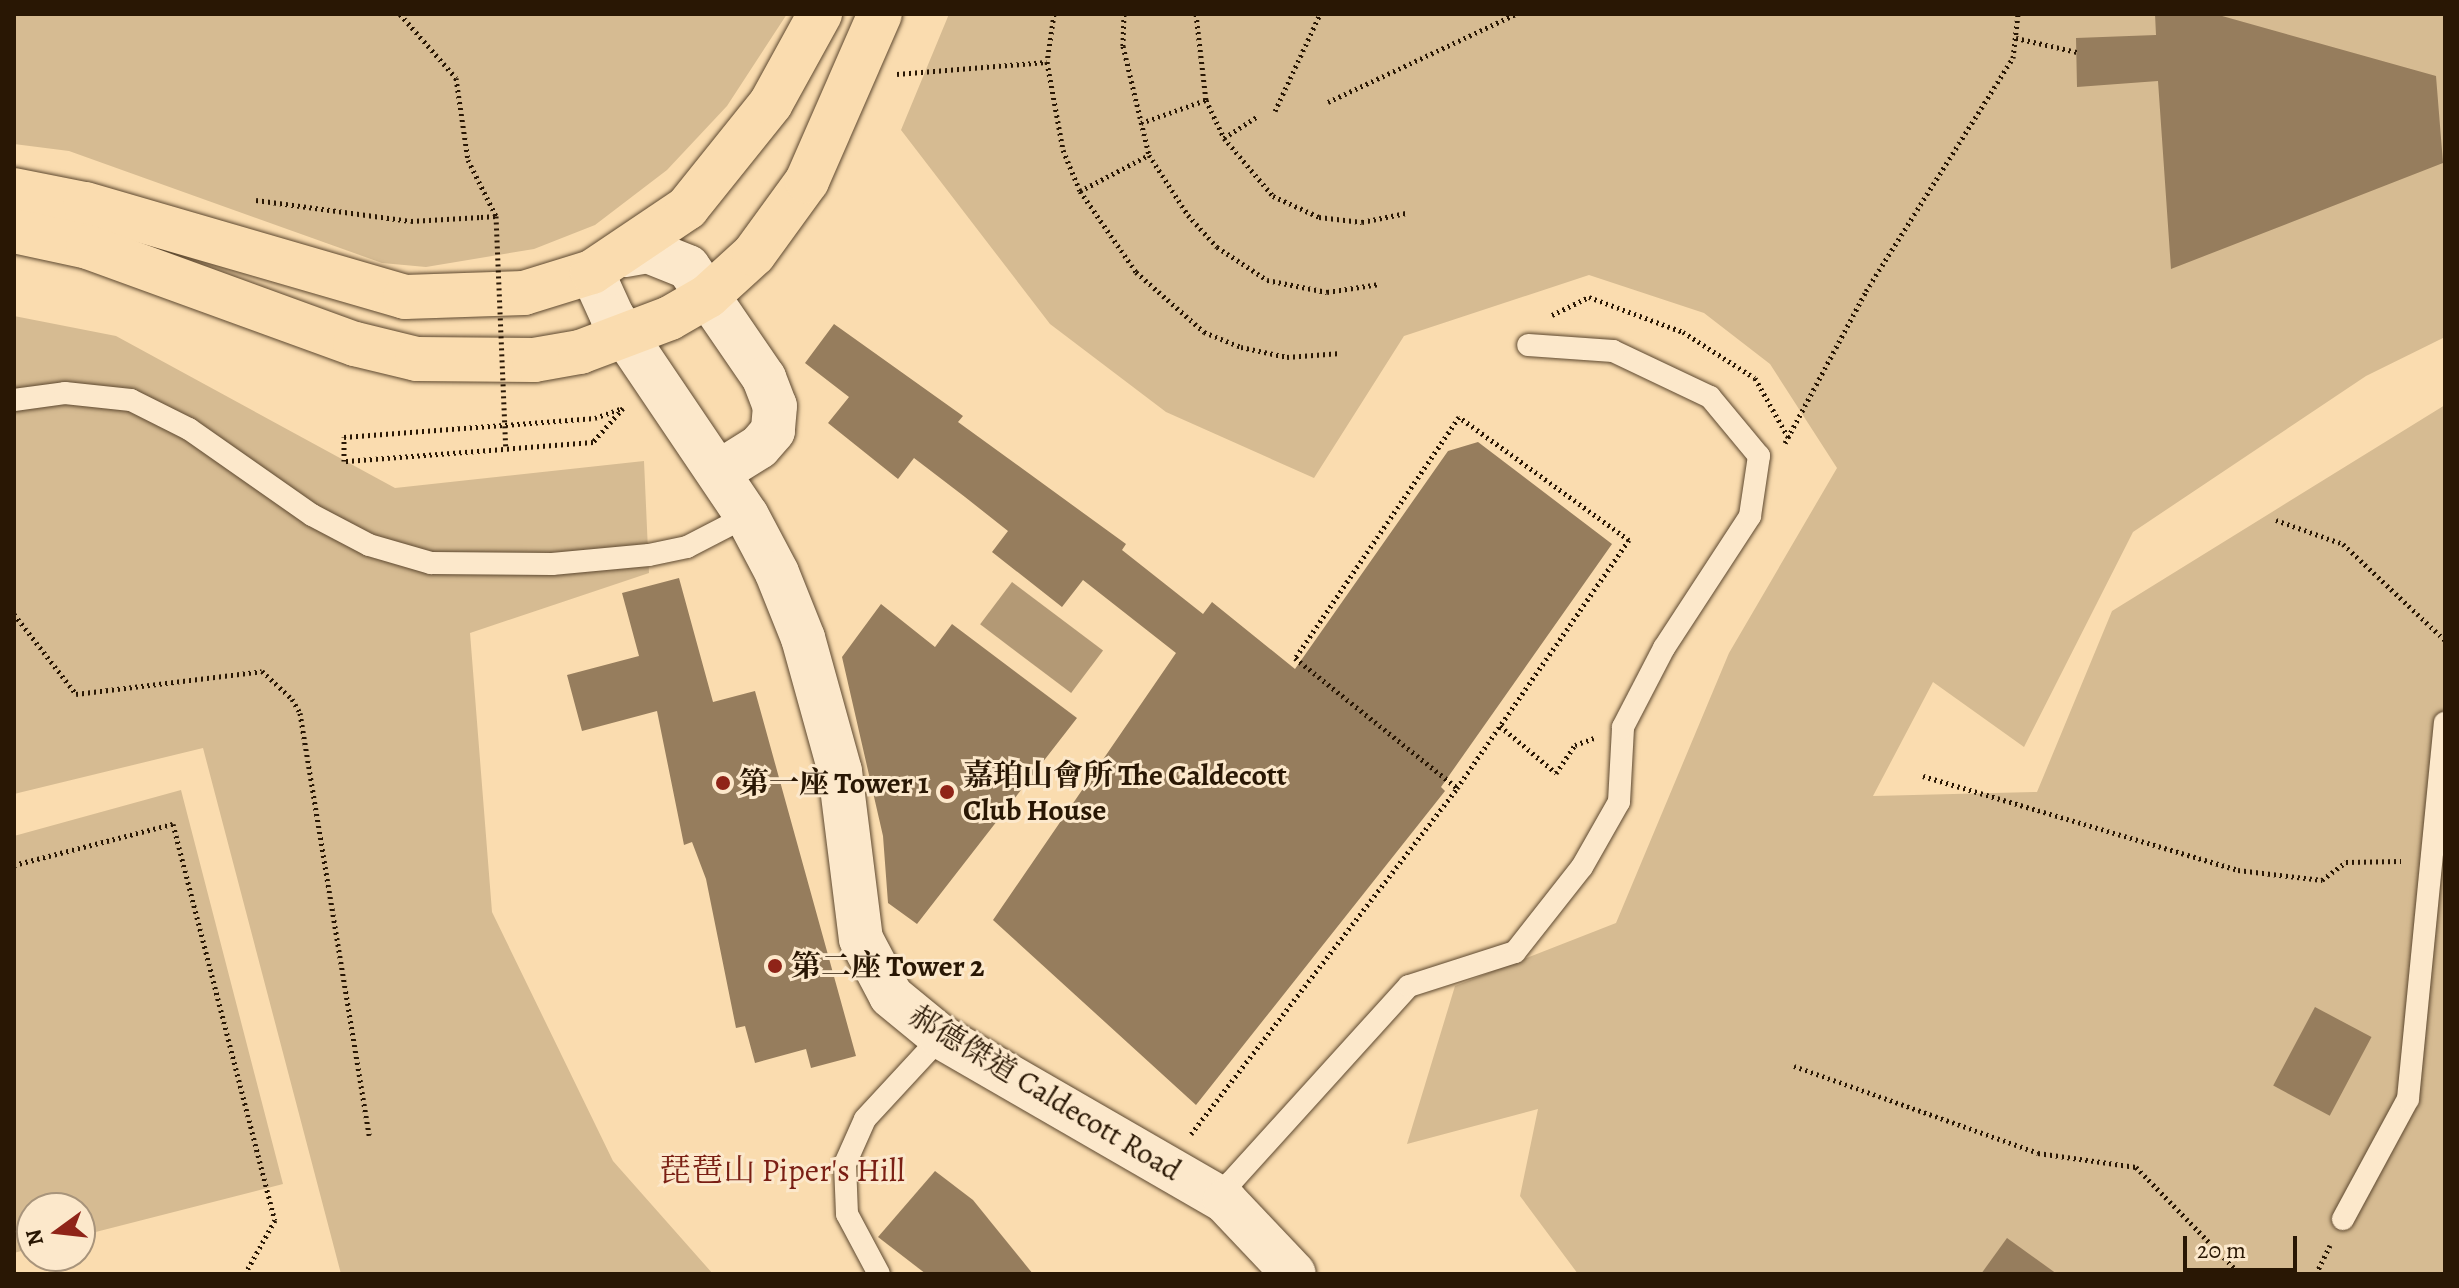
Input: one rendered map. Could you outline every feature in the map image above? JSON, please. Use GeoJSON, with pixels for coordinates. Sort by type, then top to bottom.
{"type":"FeatureCollection","features":[{"type":"Feature","properties":{"kind":"main road"},"geometry":{"type":"LineString","coordinates":[[14,190],[85,204],[405,297],[490,298],[609,264],[687,208],[741,146],[820,14]]}},
{"type":"Feature","properties":{"kind":"main road"},"geometry":{"type":"LineString","coordinates":[[14,231],[88,247],[355,344],[417,359],[534,360],[627,337],[708,296],[754,254],[807,181],[880,14]]}},
{"type":"Feature","properties":{"kind":"street"},"geometry":{"type":"LineString","coordinates":[[609,264],[669,255],[688,267],[764,378],[775,406],[773,431],[759,447],[719,472]]}},
{"type":"Feature","properties":{"kind":"street","name":"郝德傑道 Caldecott Road"},"geometry":{"type":"LineString","coordinates":[[609,264],[627,337],[747,516],[777,573],[824,703],[840,771],[861,939],[891,996],[941,1037],[1225,1201],[1294,1274]]}},
{"type":"Feature","properties":{"kind":"lane"},"geometry":{"type":"LineString","coordinates":[[1225,1201],[1232,1181],[1409,986],[1515,952],[1582,867],[1619,802],[1623,727],[1664,648],[1750,516],[1759,456],[1710,397],[1613,351],[1528,345]]}},
{"type":"Feature","properties":{"kind":"lane"},"geometry":{"type":"LineString","coordinates":[[14,400],[65,393],[131,400],[189,429],[312,515],[369,545],[431,563],[552,564],[649,555],[687,547],[747,516]]}},
{"type":"Feature","properties":{"kind":"lane"},"geometry":{"type":"LineString","coordinates":[[2343,1219],[2408,1099],[2429,860],[2445,723]]}},
{"type":"Feature","properties":{"kind":"lane"},"geometry":{"type":"LineString","coordinates":[[879,1274],[847,1214],[845,1164],[865,1119],[941,1037]]}},
{"type":"Feature","properties":{"kind":"path"},"geometry":{"type":"LineString","coordinates":[[400,14],[456,78],[468,160],[496,216],[506,450]]}},
{"type":"Feature","properties":{"kind":"path"},"geometry":{"type":"LineString","coordinates":[[1054,14],[1047,62],[1051,102],[1080,191],[1136,272],[1204,332],[1287,357],[1341,353]]}},
{"type":"Feature","properties":{"kind":"path"},"geometry":{"type":"LineString","coordinates":[[1124,14],[1123,46],[1149,155],[1188,215],[1217,247],[1267,280],[1327,292],[1379,284]]}},
{"type":"Feature","properties":{"kind":"path"},"geometry":{"type":"LineString","coordinates":[[1196,14],[1206,100],[1224,138],[1273,196],[1319,217],[1362,222],[1406,213]]}},
{"type":"Feature","properties":{"kind":"path"},"geometry":{"type":"LineString","coordinates":[[1275,111],[1320,14]]}},
{"type":"Feature","properties":{"kind":"path"},"geometry":{"type":"LineString","coordinates":[[1328,102],[1516,14]]}},
{"type":"Feature","properties":{"kind":"path"},"geometry":{"type":"LineString","coordinates":[[1781,451],[1866,291],[2013,58],[2018,14]]}},
{"type":"Feature","properties":{"kind":"path"},"geometry":{"type":"LineString","coordinates":[[2016,38],[2077,52]]}},
{"type":"Feature","properties":{"kind":"path"},"geometry":{"type":"LineString","coordinates":[[912,69],[1047,62]]}},
{"type":"Feature","properties":{"kind":"path"},"geometry":{"type":"LineString","coordinates":[[1141,123],[1206,100]]}},
{"type":"Feature","properties":{"kind":"path"},"geometry":{"type":"LineString","coordinates":[[1224,138],[1258,116]]}},
{"type":"Feature","properties":{"kind":"path"},"geometry":{"type":"LineString","coordinates":[[1080,191],[1149,155]]}},
{"type":"Feature","properties":{"kind":"path"},"geometry":{"type":"LineString","coordinates":[[256,200],[411,221],[496,216]]}},
{"type":"Feature","properties":{"kind":"path"},"geometry":{"type":"LineString","coordinates":[[623,408],[593,442],[506,450],[344,461],[344,437],[595,418],[623,408]]}},
{"type":"Feature","properties":{"kind":"path"},"geometry":{"type":"LineString","coordinates":[[1186,1141],[1457,788],[1629,540],[1459,417],[1294,660],[1457,788]]}},
{"type":"Feature","properties":{"kind":"path"},"geometry":{"type":"LineString","coordinates":[[2276,520],[2343,544],[2445,640]]}},
{"type":"Feature","properties":{"kind":"path"},"geometry":{"type":"LineString","coordinates":[[14,614],[76,694],[262,671],[292,699],[300,713],[369,1135]]}},
{"type":"Feature","properties":{"kind":"path"},"geometry":{"type":"LineString","coordinates":[[1500,726],[1556,773],[1575,745],[1623,727]]}},
{"type":"Feature","properties":{"kind":"path"},"geometry":{"type":"LineString","coordinates":[[1923,776],[2238,870],[2322,880],[2346,862],[2429,860]]}},
{"type":"Feature","properties":{"kind":"path"},"geometry":{"type":"LineString","coordinates":[[14,865],[173,824],[275,1220],[245,1274]]}},
{"type":"Feature","properties":{"kind":"path"},"geometry":{"type":"LineString","coordinates":[[1794,1066],[2038,1153],[2136,1167],[2240,1274]]}},
{"type":"Feature","properties":{"kind":"shaded area"},"geometry":{"type":"Polygon","coordinates":[[[14,14],[787,14],[727,106],[667,170],[595,225],[534,249],[426,267],[382,263],[69,151],[14,144],[14,14]]]}},
{"type":"Feature","properties":{"kind":"shaded area"},"geometry":{"type":"Polygon","coordinates":[[[949,14],[2445,14],[2445,337],[2366,376],[2133,532],[2024,747],[1933,682],[1873,796],[2037,792],[2112,611],[2445,405],[2445,1274],[1578,1274],[1520,1196],[1538,1109],[1407,1144],[1455,986],[1616,923],[1729,653],[1837,468],[1770,364],[1704,313],[1589,275],[1404,336],[1314,478],[1166,412],[1050,324],[901,130],[949,14]]]}},
{"type":"Feature","properties":{"kind":"shaded area"},"geometry":{"type":"Polygon","coordinates":[[[14,316],[116,336],[395,488],[644,461],[649,573],[470,633],[492,912],[613,1161],[713,1274],[341,1274],[203,748],[14,794],[14,316]]]}},
{"type":"Feature","properties":{"kind":"shaded area"},"geometry":{"type":"Polygon","coordinates":[[[1012,582],[1103,651],[1071,693],[980,624],[1012,582]]]}},
{"type":"Feature","properties":{"kind":"shaded area"},"geometry":{"type":"Polygon","coordinates":[[[181,790],[283,1184],[96,1232],[96,1192],[16,1192],[14,1253],[14,836],[181,790]]]}},
{"type":"Feature","properties":{"kind":"building"},"geometry":{"type":"Polygon","coordinates":[[[2155,14],[2215,14],[2436,76],[2443,163],[2171,269],[2158,81],[2077,87],[2076,38],[2156,35],[2155,14]]]}},
{"type":"Feature","properties":{"kind":"building"},"geometry":{"type":"Polygon","coordinates":[[[834,324],[963,416],[958,422],[1126,544],[1122,550],[1203,614],[1212,602],[1295,669],[1448,451],[1478,442],[1612,544],[1441,787],[1445,791],[1196,1105],[993,920],[1176,653],[1083,580],[1062,607],[992,552],[1008,531],[965,497],[914,458],[898,479],[828,423],[849,397],[805,363],[834,324]]]}},
{"type":"Feature","properties":{"kind":"building"},"geometry":{"type":"Polygon","coordinates":[[[679,578],[713,702],[755,691],[856,1056],[811,1068],[806,1049],[755,1063],[745,1026],[736,1028],[706,879],[692,842],[684,845],[657,711],[582,731],[567,675],[639,656],[622,593],[679,578]]]}},
{"type":"Feature","properties":{"kind":"building","name":"嘉珀山會所 The Caldecott Club House"},"geometry":{"type":"Polygon","coordinates":[[[881,604],[935,647],[952,624],[1077,718],[917,924],[888,903],[883,836],[842,657],[881,604]]]}},
{"type":"Feature","properties":{"kind":"building"},"geometry":{"type":"Polygon","coordinates":[[[2315,1007],[2372,1037],[2330,1116],[2273,1086],[2315,1007]]]}},
{"type":"Feature","properties":{"kind":"building"},"geometry":{"type":"Polygon","coordinates":[[[935,1171],[973,1200],[1033,1274],[926,1274],[878,1237],[935,1171]]]}},
{"type":"Feature","properties":{"kind":"building"},"geometry":{"type":"Polygon","coordinates":[[[2007,1238],[2057,1274],[1981,1274],[2007,1238]]]}},
{"type":"Feature","properties":{"kind":"place","name":"第一座 Tower 1"},"geometry":{"type":"Point","coordinates":[723,783]}},
{"type":"Feature","properties":{"kind":"place","name":"嘉珀山會所 The Caldecott Club House"},"geometry":{"type":"Point","coordinates":[947,792]}},
{"type":"Feature","properties":{"kind":"place","name":"第二座 Tower 2"},"geometry":{"type":"Point","coordinates":[775,966]}},
{"type":"Feature","properties":{"kind":"district","name":"琵琶山 Piper's Hill"},"geometry":{"type":"Point","coordinates":[782,1170]}}]}
